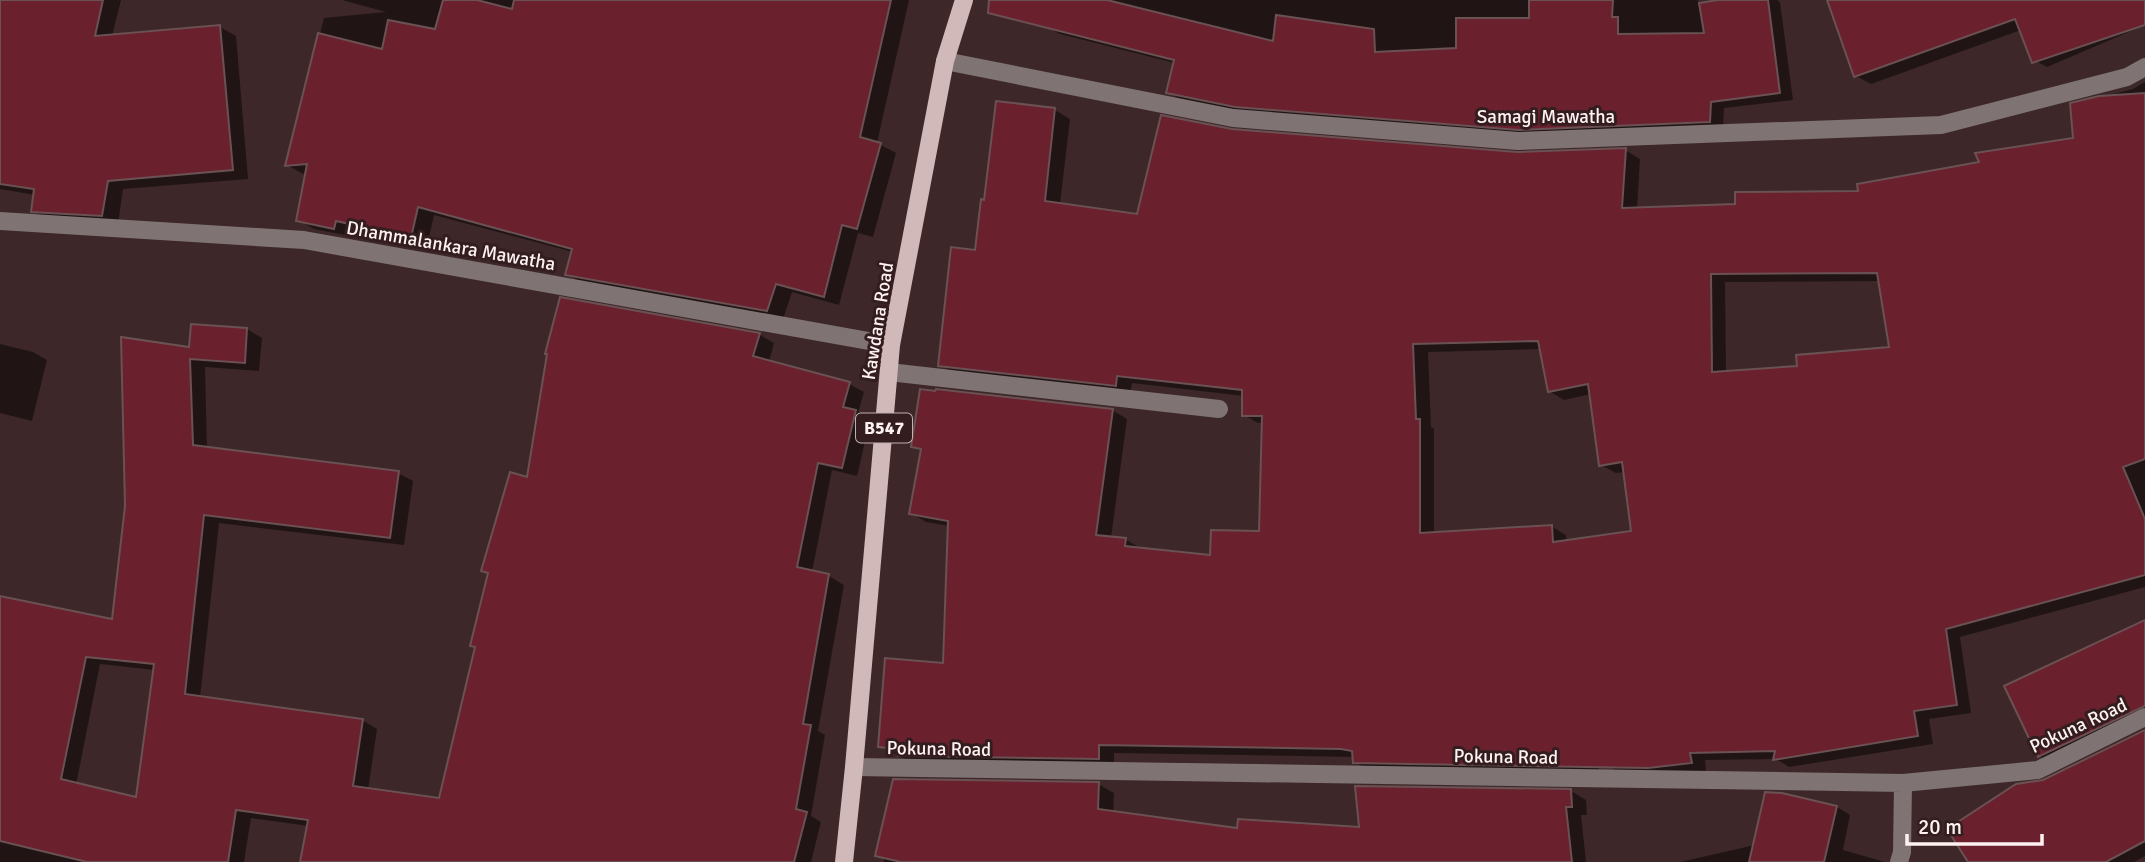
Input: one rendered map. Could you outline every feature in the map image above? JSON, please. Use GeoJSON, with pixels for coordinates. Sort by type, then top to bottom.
{"type":"FeatureCollection","features":[{"type":"Feature","properties":{"kind":"main road","name":"Kawdana Road"},"geometry":{"type":"LineString","coordinates":[[844,862],[891,345],[946,61],[964,0]]}},
{"type":"Feature","properties":{"kind":"street","name":"Samagi Mawatha"},"geometry":{"type":"LineString","coordinates":[[946,61],[1233,118],[1518,141],[1941,125],[2127,77],[2145,67]]}},
{"type":"Feature","properties":{"kind":"street","name":"Dhammalankara Mawatha"},"geometry":{"type":"LineString","coordinates":[[0,220],[304,240],[891,345]]}},
{"type":"Feature","properties":{"kind":"street"},"geometry":{"type":"LineString","coordinates":[[889,372],[1219,408]]}},
{"type":"Feature","properties":{"kind":"street","name":"Pokuna Road"},"geometry":{"type":"LineString","coordinates":[[854,767],[1903,783],[2038,769],[2145,717]]}},
{"type":"Feature","properties":{"kind":"street"},"geometry":{"type":"LineString","coordinates":[[1899,862],[1902,852],[1903,783]]}},
{"type":"Feature","properties":{"kind":"building"},"geometry":{"type":"Polygon","coordinates":[[[0,0],[103,0],[95,36],[220,25],[233,170],[108,181],[102,216],[31,212],[34,189],[0,184],[0,0]]]}},
{"type":"Feature","properties":{"kind":"building"},"geometry":{"type":"Polygon","coordinates":[[[443,0],[477,0],[512,9],[514,0],[891,0],[860,137],[881,143],[857,229],[842,225],[824,297],[776,284],[767,311],[565,275],[572,249],[418,207],[411,238],[336,221],[334,229],[296,221],[307,164],[285,166],[318,33],[382,49],[388,20],[435,29],[443,0]]]}},
{"type":"Feature","properties":{"kind":"building"},"geometry":{"type":"Polygon","coordinates":[[[989,0],[1107,0],[1273,41],[1276,15],[1374,29],[1375,52],[1456,48],[1456,18],[1529,18],[1529,0],[1613,0],[1612,17],[1618,17],[1618,34],[1704,33],[1699,3],[1718,0],[1768,0],[1780,93],[1711,102],[1710,122],[1518,130],[1235,107],[1166,93],[1174,60],[988,13],[989,0]]]}},
{"type":"Feature","properties":{"kind":"building"},"geometry":{"type":"Polygon","coordinates":[[[1827,0],[2145,0],[2145,25],[2032,63],[2015,19],[1854,77],[1827,0]]]}},
{"type":"Feature","properties":{"kind":"building"},"geometry":{"type":"Polygon","coordinates":[[[2145,93],[2145,459],[2123,467],[2145,519],[2145,575],[1946,629],[1957,705],[1914,711],[1918,736],[1773,760],[1775,751],[1690,753],[1692,763],[1648,768],[1353,763],[1352,751],[1341,749],[1099,745],[1099,759],[898,756],[900,749],[878,747],[885,658],[943,663],[948,521],[909,514],[921,449],[911,447],[920,389],[1113,409],[1096,535],[1126,538],[1125,546],[1210,555],[1211,530],[1259,531],[1262,416],[1242,416],[1242,390],[1117,376],[1116,386],[938,366],[951,247],[975,250],[996,101],[1055,108],[1045,201],[1137,214],[1161,115],[1232,129],[1517,152],[1626,148],[1622,208],[1735,204],[1735,192],[1858,191],[1857,184],[1979,162],[1975,153],[2073,138],[2070,103],[2099,96],[2145,93]],[[1877,273],[1711,274],[1712,372],[1797,366],[1796,355],[1889,347],[1877,273]],[[1538,341],[1413,344],[1416,419],[1420,419],[1420,533],[1552,525],[1553,542],[1631,531],[1622,462],[1599,466],[1588,384],[1548,392],[1538,341]]]}},
{"type":"Feature","properties":{"kind":"building"},"geometry":{"type":"Polygon","coordinates":[[[560,297],[760,333],[753,356],[850,382],[843,407],[856,410],[842,468],[818,463],[797,567],[829,574],[803,724],[811,725],[796,809],[807,812],[794,862],[300,862],[308,820],[236,810],[228,862],[87,862],[0,841],[0,596],[112,619],[125,506],[121,337],[189,347],[191,324],[247,328],[245,363],[190,359],[193,445],[399,471],[390,538],[204,515],[185,694],[363,719],[353,786],[439,798],[475,647],[470,646],[488,573],[481,571],[510,472],[527,477],[545,354],[560,297]],[[86,657],[61,779],[136,797],[154,664],[86,657]]]}},
{"type":"Feature","properties":{"kind":"building"},"geometry":{"type":"Polygon","coordinates":[[[2145,620],[2145,706],[2038,757],[2004,686],[2145,620]]]}},
{"type":"Feature","properties":{"kind":"building"},"geometry":{"type":"Polygon","coordinates":[[[2145,730],[2145,841],[2106,862],[1968,862],[1947,829],[2016,784],[2043,780],[2145,730]]]}},
{"type":"Feature","properties":{"kind":"building"},"geometry":{"type":"Polygon","coordinates":[[[893,779],[1099,782],[1098,809],[1237,828],[1238,819],[1359,827],[1355,786],[1571,789],[1572,807],[1566,807],[1572,862],[901,862],[875,856],[893,779]]]}},
{"type":"Feature","properties":{"kind":"building"},"geometry":{"type":"Polygon","coordinates":[[[1765,792],[1782,793],[1837,806],[1824,862],[1749,862],[1765,792]]]}}]}
